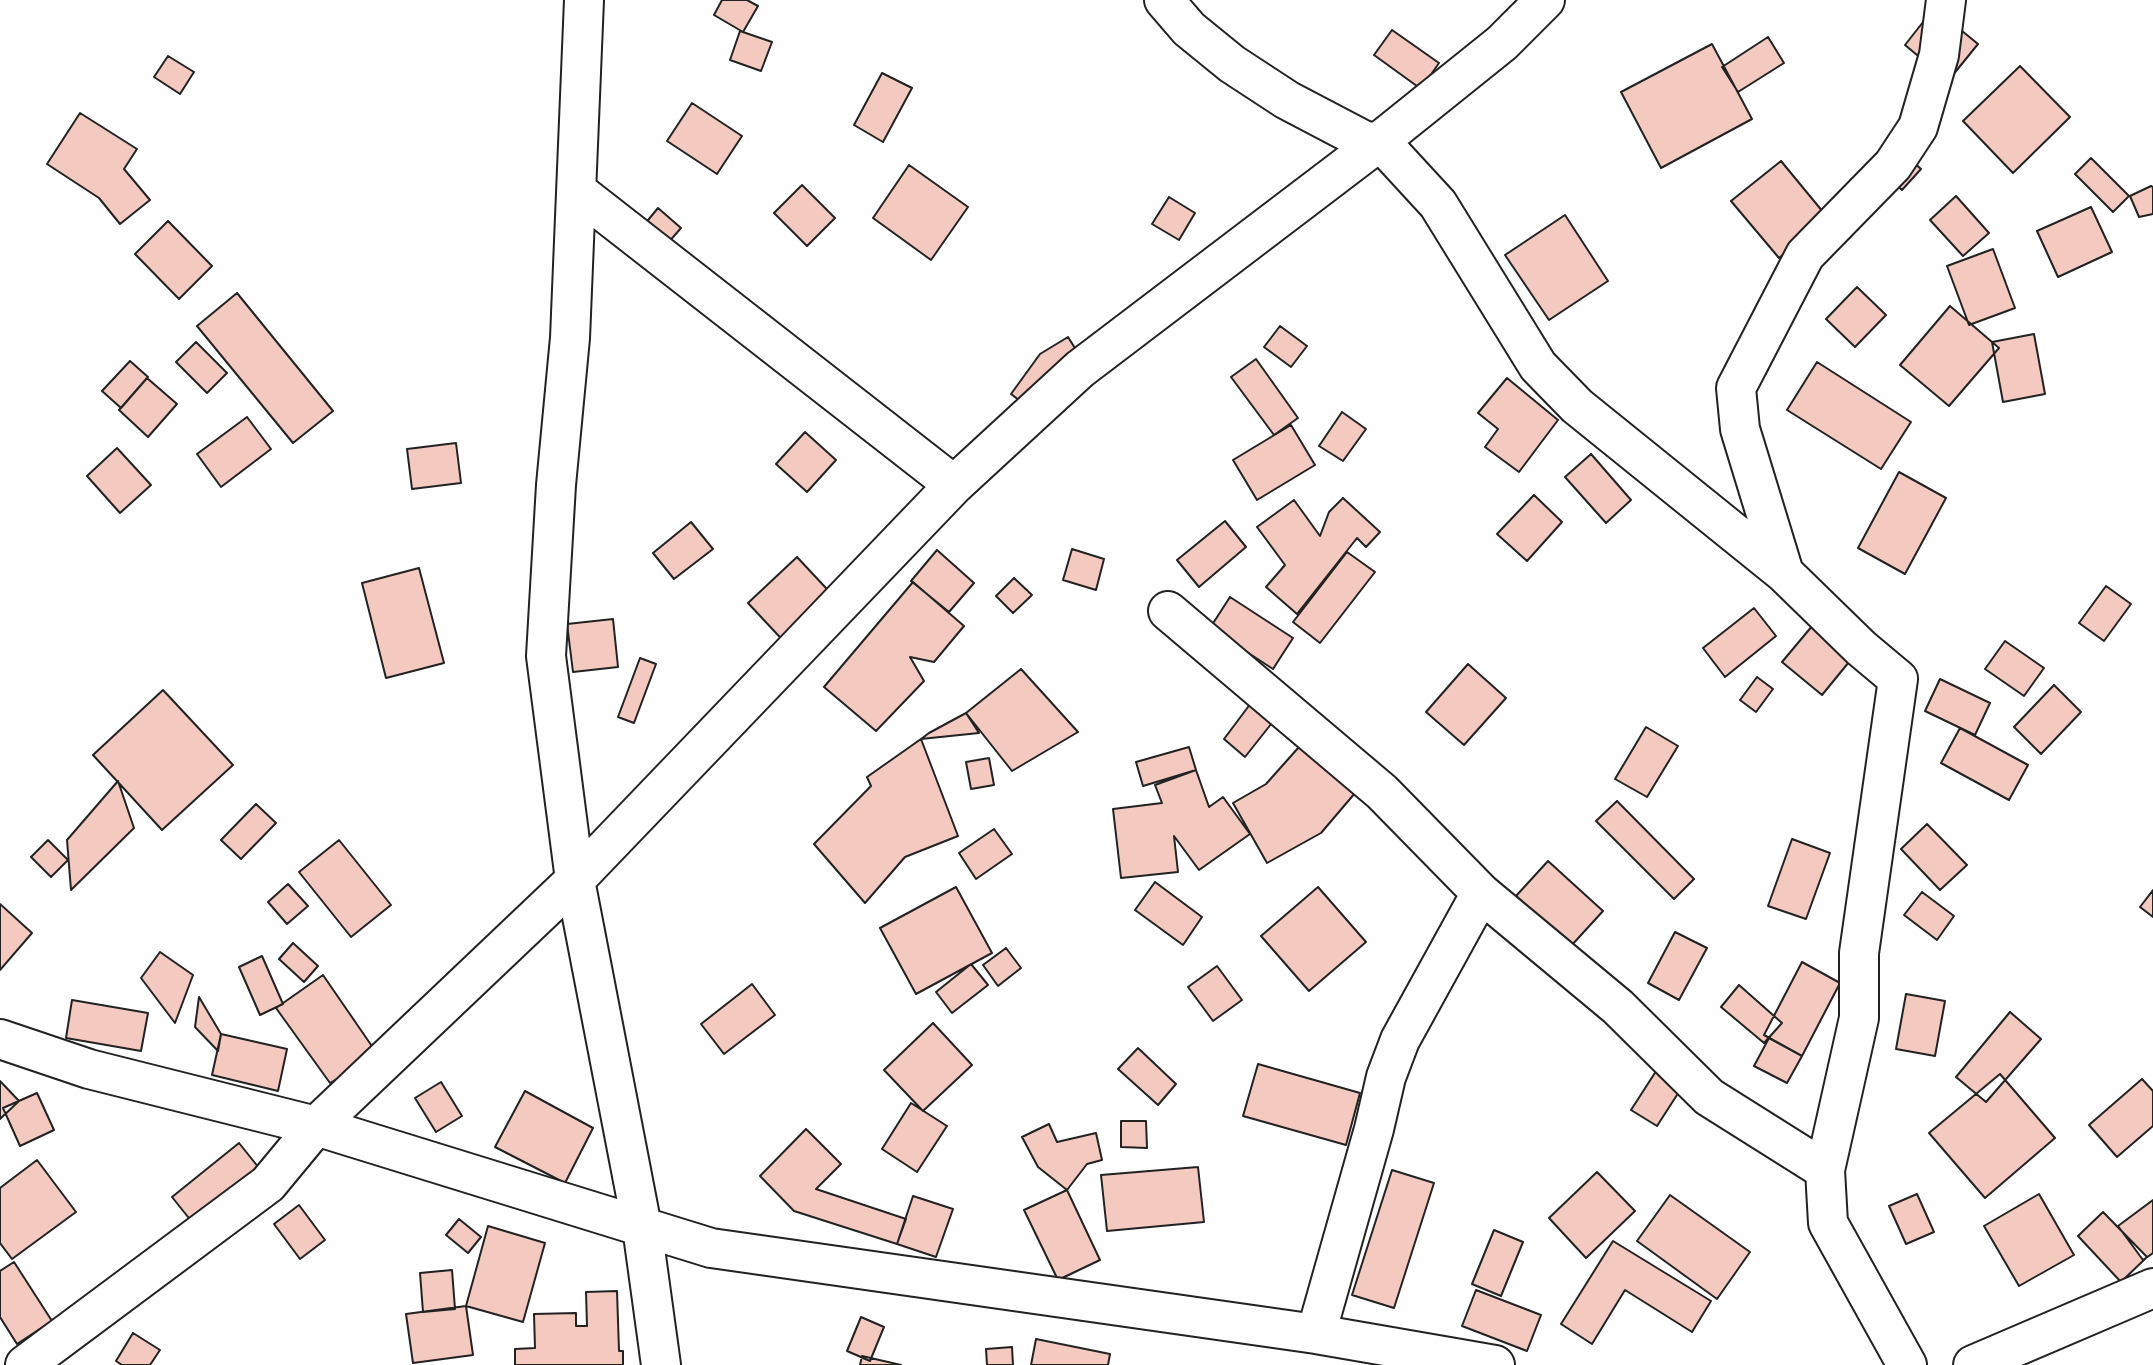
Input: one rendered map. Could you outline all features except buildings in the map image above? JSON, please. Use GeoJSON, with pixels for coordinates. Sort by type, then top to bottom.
{"type":"FeatureCollection","features":[{"type":"Feature","properties":{"kind":"street"},"geometry":{"type":"LineString","coordinates":[[584,0],[570,338],[556,485],[546,656],[575,880],[642,1227],[661,1365]]}},
{"type":"Feature","properties":{"kind":"street"},"geometry":{"type":"LineString","coordinates":[[1164,0],[1189,29],[1233,64],[1287,100],[1367,142],[1380,141]]}},
{"type":"Feature","properties":{"kind":"street"},"geometry":{"type":"LineString","coordinates":[[26,1365],[268,1184],[316,1126],[575,880],[954,485],[1080,369],[1380,141],[1502,43],[1545,0]]}},
{"type":"Feature","properties":{"kind":"street"},"geometry":{"type":"LineString","coordinates":[[1784,573],[1740,429],[1736,388],[1805,255],[1893,165],[1918,127],[1939,55],[1945,0]]}},
{"type":"Feature","properties":{"kind":"street"},"geometry":{"type":"LineString","coordinates":[[1380,141],[1438,204],[1538,366],[1577,407],[1784,573],[1861,648],[1898,678],[1859,953],[1859,1017],[1825,1170],[1828,1223],[1907,1365]]}},
{"type":"Feature","properties":{"kind":"street"},"geometry":{"type":"LineString","coordinates":[[577,191],[954,485]]}},
{"type":"Feature","properties":{"kind":"street"},"geometry":{"type":"LineString","coordinates":[[1168,611],[1382,792],[1481,893],[1618,1007],[1709,1097],[1825,1170]]}},
{"type":"Feature","properties":{"kind":"street"},"geometry":{"type":"LineString","coordinates":[[1316,1334],[1386,1077],[1400,1040],[1481,893]]}},
{"type":"Feature","properties":{"kind":"street"},"geometry":{"type":"LineString","coordinates":[[0,1039],[89,1069],[316,1126],[711,1248],[1316,1334],[1495,1365]]}},
{"type":"Feature","properties":{"kind":"street"},"geometry":{"type":"LineString","coordinates":[[1973,1365],[2153,1288]]}}]}
